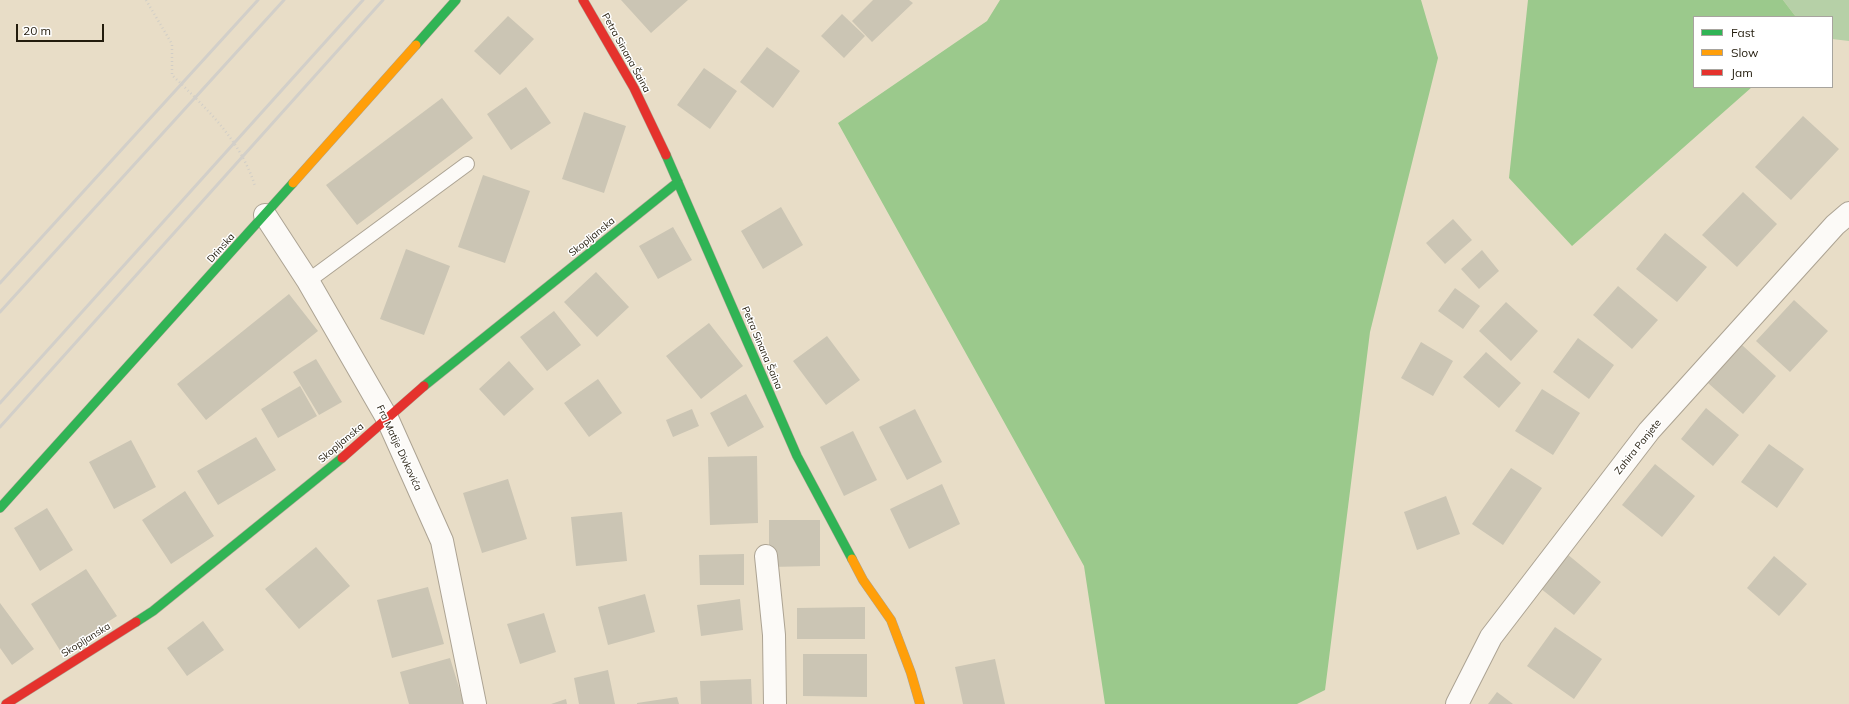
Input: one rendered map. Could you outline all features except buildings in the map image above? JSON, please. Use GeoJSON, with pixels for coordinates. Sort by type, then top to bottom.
{"type":"FeatureCollection","features":[{"type":"Feature","properties":{"kind":"street","name":"Drinska"},"geometry":{"type":"LineString","coordinates":[[0,508],[265,215],[456,0]]}},
{"type":"Feature","properties":{"kind":"street","name":"Petra Sinana Šaina"},"geometry":{"type":"LineString","coordinates":[[583,0],[634,88],[678,182],[797,456],[863,580],[891,620],[911,673],[920,704]]}},
{"type":"Feature","properties":{"kind":"street","name":"Skopljanska"},"geometry":{"type":"LineString","coordinates":[[6,704],[153,611],[347,454],[387,418],[678,182]]}},
{"type":"Feature","properties":{"kind":"street","name":"Zahira Panjete"},"geometry":{"type":"LineString","coordinates":[[1457,704],[1491,637],[1649,431],[1835,225],[1849,213]]}},
{"type":"Feature","properties":{"kind":"street","name":"Fra Matije Divkovića"},"geometry":{"type":"LineString","coordinates":[[265,215],[308,281],[387,418],[442,541],[475,704]]}},
{"type":"Feature","properties":{"kind":"street"},"geometry":{"type":"LineString","coordinates":[[766,556],[774,635],[776,704]]}},
{"type":"Feature","properties":{"kind":"lane"},"geometry":{"type":"LineString","coordinates":[[308,281],[467,164]]}},
{"type":"Feature","properties":{"kind":"path"},"geometry":{"type":"LineString","coordinates":[[146,0],[172,44],[172,75],[220,122],[249,166],[265,215]]}},
{"type":"Feature","properties":{"kind":"green space"},"geometry":{"type":"Polygon","coordinates":[[[1000,0],[1421,0],[1438,58],[1370,332],[1325,690],[1297,704],[1105,704],[1084,566],[838,123],[987,21],[1000,0]]]}},
{"type":"Feature","properties":{"kind":"green space"},"geometry":{"type":"Polygon","coordinates":[[[1528,0],[1783,0],[1795,16],[1693,16],[1693,88],[1751,88],[1572,246],[1509,178],[1528,0]]]}},
{"type":"Feature","properties":{"kind":"green space"},"geometry":{"type":"Polygon","coordinates":[[[1783,0],[1849,0],[1849,41],[1833,39],[1833,16],[1795,16],[1783,0]]]}},
{"type":"Feature","properties":{"kind":"railway"},"geometry":{"type":"LineString","coordinates":[[0,283],[258,0]]}},
{"type":"Feature","properties":{"kind":"railway"},"geometry":{"type":"LineString","coordinates":[[0,312],[284,0]]}},
{"type":"Feature","properties":{"kind":"railway"},"geometry":{"type":"LineString","coordinates":[[0,403],[363,0]]}},
{"type":"Feature","properties":{"kind":"railway"},"geometry":{"type":"LineString","coordinates":[[0,427],[383,0]]}},
{"type":"Feature","properties":{"kind":"traffic: fast"},"geometry":{"type":"LineString","coordinates":[[416,45],[456,0]]}},
{"type":"Feature","properties":{"kind":"traffic: fast"},"geometry":{"type":"LineString","coordinates":[[666,155],[797,456],[852,559]]}},
{"type":"Feature","properties":{"kind":"traffic: fast"},"geometry":{"type":"LineString","coordinates":[[424,386],[678,182]]}},
{"type":"Feature","properties":{"kind":"traffic: fast"},"geometry":{"type":"LineString","coordinates":[[0,508],[293,183]]}},
{"type":"Feature","properties":{"kind":"traffic: fast"},"geometry":{"type":"LineString","coordinates":[[136,622],[153,611],[342,458]]}},
{"type":"Feature","properties":{"kind":"traffic: slow"},"geometry":{"type":"LineString","coordinates":[[293,183],[416,45]]}},
{"type":"Feature","properties":{"kind":"traffic: slow"},"geometry":{"type":"LineString","coordinates":[[852,559],[863,580],[891,620],[911,673],[920,704]]}},
{"type":"Feature","properties":{"kind":"traffic: jam"},"geometry":{"type":"LineString","coordinates":[[583,0],[634,88],[666,155]]}},
{"type":"Feature","properties":{"kind":"traffic: jam"},"geometry":{"type":"LineString","coordinates":[[342,458],[424,386]]}},
{"type":"Feature","properties":{"kind":"traffic: jam"},"geometry":{"type":"LineString","coordinates":[[6,704],[136,622]]}}]}
